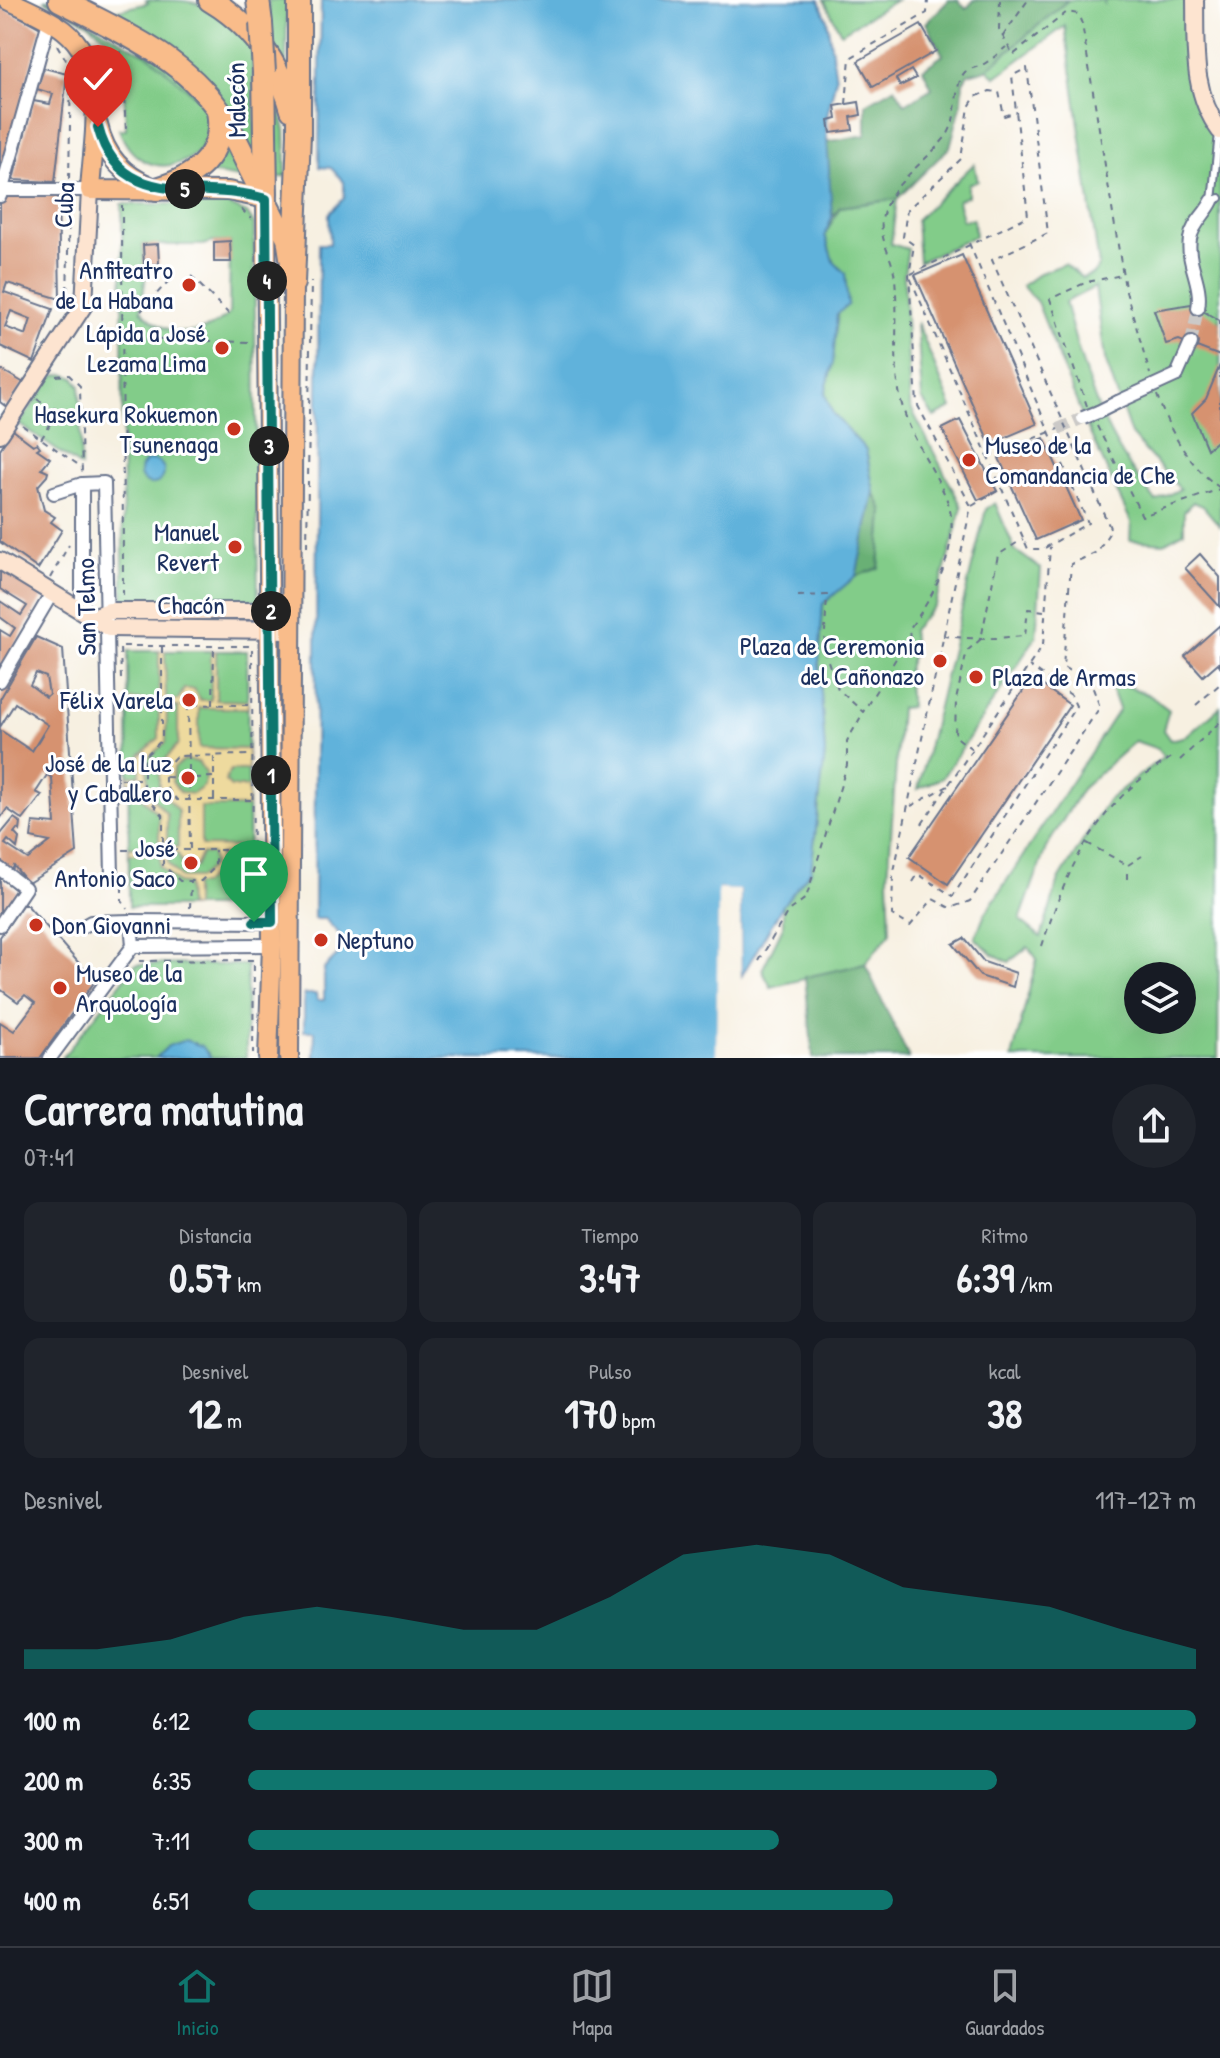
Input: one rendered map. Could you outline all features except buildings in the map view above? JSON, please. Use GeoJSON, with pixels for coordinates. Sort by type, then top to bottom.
{"type":"FeatureCollection","features":[{"type":"Feature","properties":{"kind":"highway"},"geometry":{"type":"LineString","coordinates":[[60,0],[177,64],[216,107],[266,199]]}},
{"type":"Feature","properties":{"kind":"highway"},"geometry":{"type":"LineString","coordinates":[[210,0],[252,31],[284,81],[299,134]]}},
{"type":"Feature","properties":{"kind":"highway","name":"Malecón"},"geometry":{"type":"LineString","coordinates":[[258,0],[264,72],[266,199]]}},
{"type":"Feature","properties":{"kind":"highway"},"geometry":{"type":"LineString","coordinates":[[299,0],[302,278]]}},
{"type":"Feature","properties":{"kind":"highway"},"geometry":{"type":"LineString","coordinates":[[157,189],[188,177],[209,158],[219,134],[216,107]]}},
{"type":"Feature","properties":{"kind":"main road","name":"Cuba"},"geometry":{"type":"LineString","coordinates":[[8,0],[48,25],[66,31],[86,58],[93,76],[94,103],[90,190]]}},
{"type":"Feature","properties":{"kind":"main road"},"geometry":{"type":"LineString","coordinates":[[94,103],[99,132],[111,158],[128,175],[157,189]]}},
{"type":"Feature","properties":{"kind":"main road"},"geometry":{"type":"LineString","coordinates":[[90,190],[228,191],[266,199],[284,231],[302,278],[281,922],[289,1058]]}},
{"type":"Feature","properties":{"kind":"main road"},"geometry":{"type":"LineString","coordinates":[[266,199],[270,620],[281,922]]}},
{"type":"Feature","properties":{"kind":"main road"},"geometry":{"type":"LineString","coordinates":[[268,1058],[281,945]]}},
{"type":"Feature","properties":{"kind":"street"},"geometry":{"type":"LineString","coordinates":[[1195,0],[1197,83],[1220,131]]}},
{"type":"Feature","properties":{"kind":"street"},"geometry":{"type":"LineString","coordinates":[[48,25],[1,192],[90,190]]}},
{"type":"Feature","properties":{"kind":"street","name":"Cuba"},"geometry":{"type":"LineString","coordinates":[[0,434],[6,414],[84,305],[90,190]]}},
{"type":"Feature","properties":{"kind":"street"},"geometry":{"type":"LineString","coordinates":[[1198,308],[1201,294],[1190,256],[1190,238],[1216,199]]}},
{"type":"Feature","properties":{"kind":"street"},"geometry":{"type":"LineString","coordinates":[[1083,418],[1177,375],[1191,343]]}},
{"type":"Feature","properties":{"kind":"street","name":"San Telmo"},"geometry":{"type":"LineString","coordinates":[[104,483],[95,612],[81,524],[82,484],[104,483]]}},
{"type":"Feature","properties":{"kind":"street"},"geometry":{"type":"LineString","coordinates":[[54,493],[82,484]]}},
{"type":"Feature","properties":{"kind":"street","name":"Chacón"},"geometry":{"type":"LineString","coordinates":[[0,561],[48,591],[95,612],[291,620]]}},
{"type":"Feature","properties":{"kind":"street"},"geometry":{"type":"LineString","coordinates":[[0,681],[48,591]]}},
{"type":"Feature","properties":{"kind":"street","name":"Chacón"},"geometry":{"type":"LineString","coordinates":[[95,612],[109,628],[270,620]]}},
{"type":"Feature","properties":{"kind":"street","name":"San Telmo"},"geometry":{"type":"LineString","coordinates":[[109,628],[117,876]]}},
{"type":"Feature","properties":{"kind":"street"},"geometry":{"type":"LineString","coordinates":[[0,869],[25,888],[0,925]]}},
{"type":"Feature","properties":{"kind":"street"},"geometry":{"type":"LineString","coordinates":[[84,926],[91,922],[134,916],[190,921],[281,922]]}},
{"type":"Feature","properties":{"kind":"street"},"geometry":{"type":"LineString","coordinates":[[50,1058],[133,946],[134,916]]}},
{"type":"Feature","properties":{"kind":"street"},"geometry":{"type":"LineString","coordinates":[[133,946],[281,945]]}},
{"type":"Feature","properties":{"kind":"lane"},"geometry":{"type":"LineString","coordinates":[[1216,199],[1220,131]]}},
{"type":"Feature","properties":{"kind":"path"},"geometry":{"type":"LineString","coordinates":[[846,104],[850,58],[927,13],[928,0]]}},
{"type":"Feature","properties":{"kind":"path"},"geometry":{"type":"LineString","coordinates":[[1000,0],[1002,37],[1013,55],[1067,12],[1078,14],[1125,288],[1150,376]]}},
{"type":"Feature","properties":{"kind":"path"},"geometry":{"type":"LineString","coordinates":[[1002,37],[1028,0]]}},
{"type":"Feature","properties":{"kind":"path"},"geometry":{"type":"LineString","coordinates":[[48,25],[71,68],[67,305]]}},
{"type":"Feature","properties":{"kind":"path"},"geometry":{"type":"LineString","coordinates":[[118,47],[124,56],[126,129]]}},
{"type":"Feature","properties":{"kind":"path"},"geometry":{"type":"LineString","coordinates":[[759,961],[788,911],[806,898],[847,765],[847,741],[900,652],[911,648],[909,629],[934,595],[952,519],[946,499],[920,450],[901,398],[895,278],[880,237],[883,214],[890,195],[931,156],[950,131],[958,103],[959,82],[966,70],[985,64],[1006,47]]}},
{"type":"Feature","properties":{"kind":"path"},"geometry":{"type":"LineString","coordinates":[[909,275],[1028,216],[1017,112],[1012,76],[1027,68],[1048,233],[992,260],[1111,530],[1097,552],[1071,564],[1063,667],[1091,683],[1100,707],[970,901],[950,908],[933,899],[910,926],[892,915],[893,876],[971,506],[917,404],[909,275],[914,245],[903,237],[907,210],[961,159],[969,107],[975,97],[990,91],[999,92],[1004,116],[1017,112]]}},
{"type":"Feature","properties":{"kind":"path"},"geometry":{"type":"LineString","coordinates":[[122,204],[123,600]]}},
{"type":"Feature","properties":{"kind":"path"},"geometry":{"type":"LineString","coordinates":[[238,207],[254,224]]}},
{"type":"Feature","properties":{"kind":"path"},"geometry":{"type":"LineString","coordinates":[[909,275],[1028,549],[1050,545],[1088,523],[969,243]]}},
{"type":"Feature","properties":{"kind":"path"},"geometry":{"type":"LineString","coordinates":[[141,311],[174,275]]}},
{"type":"Feature","properties":{"kind":"path"},"geometry":{"type":"LineString","coordinates":[[191,276],[229,314]]}},
{"type":"Feature","properties":{"kind":"path"},"geometry":{"type":"LineString","coordinates":[[302,278],[307,553]]}},
{"type":"Feature","properties":{"kind":"path"},"geometry":{"type":"LineString","coordinates":[[122,339],[268,342]]}},
{"type":"Feature","properties":{"kind":"path"},"geometry":{"type":"LineString","coordinates":[[53,376],[64,374],[79,381],[82,484]]}},
{"type":"Feature","properties":{"kind":"path"},"geometry":{"type":"LineString","coordinates":[[1155,390],[1165,418],[1198,473],[1220,488]]}},
{"type":"Feature","properties":{"kind":"path"},"geometry":{"type":"LineString","coordinates":[[36,399],[52,410],[54,420],[41,439]]}},
{"type":"Feature","properties":{"kind":"path"},"geometry":{"type":"LineString","coordinates":[[52,410],[62,408],[64,416]]}},
{"type":"Feature","properties":{"kind":"path"},"geometry":{"type":"LineString","coordinates":[[6,414],[81,467]]}},
{"type":"Feature","properties":{"kind":"path"},"geometry":{"type":"LineString","coordinates":[[54,420],[81,415]]}},
{"type":"Feature","properties":{"kind":"path"},"geometry":{"type":"LineString","coordinates":[[988,456],[1058,429]]}},
{"type":"Feature","properties":{"kind":"path"},"geometry":{"type":"LineString","coordinates":[[971,506],[1001,489]]}},
{"type":"Feature","properties":{"kind":"path"},"geometry":{"type":"LineString","coordinates":[[48,591],[81,524]]}},
{"type":"Feature","properties":{"kind":"path"},"geometry":{"type":"LineString","coordinates":[[973,749],[955,736],[956,700],[967,651],[981,639],[998,555],[1023,539]]}},
{"type":"Feature","properties":{"kind":"path"},"geometry":{"type":"LineString","coordinates":[[922,824],[1043,645],[1050,545]]}},
{"type":"Feature","properties":{"kind":"path"},"geometry":{"type":"LineString","coordinates":[[798,596],[827,595],[824,650],[838,689],[863,712]]}},
{"type":"Feature","properties":{"kind":"path"},"geometry":{"type":"LineString","coordinates":[[943,636],[981,639],[1025,636],[1028,609],[1045,612]]}},
{"type":"Feature","properties":{"kind":"path"},"geometry":{"type":"LineString","coordinates":[[121,689],[120,646],[252,646],[253,912]]}},
{"type":"Feature","properties":{"kind":"path"},"geometry":{"type":"LineString","coordinates":[[162,646],[162,740],[144,757],[144,794],[163,815],[163,865],[180,881],[201,881],[215,867],[215,850]]}},
{"type":"Feature","properties":{"kind":"path"},"geometry":{"type":"LineString","coordinates":[[213,704],[214,646]]}},
{"type":"Feature","properties":{"kind":"path"},"geometry":{"type":"LineString","coordinates":[[913,882],[918,874],[953,896],[1076,706],[1071,695],[1029,666]]}},
{"type":"Feature","properties":{"kind":"path"},"geometry":{"type":"LineString","coordinates":[[1196,705],[1220,684]]}},
{"type":"Feature","properties":{"kind":"path"},"geometry":{"type":"LineString","coordinates":[[121,704],[252,705]]}},
{"type":"Feature","properties":{"kind":"path"},"geometry":{"type":"LineString","coordinates":[[188,704],[189,772],[195,778]]}},
{"type":"Feature","properties":{"kind":"path"},"geometry":{"type":"LineString","coordinates":[[1180,760],[1220,722]]}},
{"type":"Feature","properties":{"kind":"path"},"geometry":{"type":"LineString","coordinates":[[214,755],[214,800]]}},
{"type":"Feature","properties":{"kind":"path"},"geometry":{"type":"LineString","coordinates":[[252,755],[176,756],[165,768],[165,786],[177,800],[253,800]]}},
{"type":"Feature","properties":{"kind":"path"},"geometry":{"type":"LineString","coordinates":[[1042,946],[1062,883],[1110,806],[1174,756]]}},
{"type":"Feature","properties":{"kind":"path"},"geometry":{"type":"LineString","coordinates":[[183,778],[189,772]]}},
{"type":"Feature","properties":{"kind":"path"},"geometry":{"type":"LineString","coordinates":[[165,777],[183,778],[189,783]]}},
{"type":"Feature","properties":{"kind":"path"},"geometry":{"type":"LineString","coordinates":[[189,783],[195,778],[214,777]]}},
{"type":"Feature","properties":{"kind":"path"},"geometry":{"type":"LineString","coordinates":[[121,779],[144,779]]}},
{"type":"Feature","properties":{"kind":"path"},"geometry":{"type":"LineString","coordinates":[[189,783],[190,850]]}},
{"type":"Feature","properties":{"kind":"path"},"geometry":{"type":"LineString","coordinates":[[910,806],[949,785]]}},
{"type":"Feature","properties":{"kind":"path"},"geometry":{"type":"LineString","coordinates":[[1087,843],[1127,865]]}},
{"type":"Feature","properties":{"kind":"path"},"geometry":{"type":"LineString","coordinates":[[121,850],[253,850]]}},
{"type":"Feature","properties":{"kind":"path"},"geometry":{"type":"LineString","coordinates":[[1127,865],[1142,856]]}},
{"type":"Feature","properties":{"kind":"path"},"geometry":{"type":"LineString","coordinates":[[1127,865],[1127,879]]}},
{"type":"Feature","properties":{"kind":"path"},"geometry":{"type":"LineString","coordinates":[[117,876],[122,901],[134,916]]}},
{"type":"Feature","properties":{"kind":"path"},"geometry":{"type":"LineString","coordinates":[[190,921],[191,881]]}},
{"type":"Feature","properties":{"kind":"path"},"geometry":{"type":"LineString","coordinates":[[122,961],[254,960],[252,1058]]}},
{"type":"Feature","properties":{"kind":"green space"},"geometry":{"type":"Polygon","coordinates":[[[44,0],[50,0],[160,61],[186,83],[205,108],[210,125],[206,141],[196,154],[164,166],[146,162],[131,150],[119,129],[126,129],[122,51],[87,22],[44,0]]]}},
{"type":"Feature","properties":{"kind":"green space"},"geometry":{"type":"Polygon","coordinates":[[[146,0],[182,1],[206,6],[226,19],[252,44],[257,169],[244,139],[102,14],[148,3],[146,0]]]}},
{"type":"Feature","properties":{"kind":"green space"},"geometry":{"type":"Polygon","coordinates":[[[268,0],[287,0],[286,68],[273,52],[268,0]]]}},
{"type":"Feature","properties":{"kind":"green space"},"geometry":{"type":"Polygon","coordinates":[[[824,0],[896,0],[841,33],[824,0]]]}},
{"type":"Feature","properties":{"kind":"green space"},"geometry":{"type":"Polygon","coordinates":[[[949,0],[958,0],[966,9],[974,0],[1068,0],[987,69],[968,74],[963,82],[962,102],[950,147],[897,199],[840,207],[832,217],[825,142],[866,135],[866,104],[895,87],[905,104],[932,88],[923,69],[943,55],[926,23],[949,0]]]}},
{"type":"Feature","properties":{"kind":"green space"},"geometry":{"type":"Polygon","coordinates":[[[1068,0],[1102,0],[1104,4],[1105,0],[1188,0],[1193,90],[1199,107],[1220,141],[1220,526],[1203,506],[1193,502],[1184,511],[1184,532],[1164,543],[1130,540],[1131,522],[1083,418],[1037,302],[1022,286],[1040,273],[1065,264],[1082,278],[1093,274],[1099,266],[1065,26],[996,77],[987,69],[1068,0]],[[1095,287],[1065,302],[1072,330],[1109,431],[1122,455],[1156,501],[1180,489],[1131,435],[1105,359],[1095,287]]]}},
{"type":"Feature","properties":{"kind":"green space"},"geometry":{"type":"Polygon","coordinates":[[[275,90],[285,131],[286,176],[277,178],[275,90]]]}},
{"type":"Feature","properties":{"kind":"green space"},"geometry":{"type":"Polygon","coordinates":[[[227,143],[245,179],[204,172],[227,143]]]}},
{"type":"Feature","properties":{"kind":"green space"},"geometry":{"type":"Polygon","coordinates":[[[974,164],[978,181],[968,184],[968,196],[958,200],[962,220],[973,219],[975,236],[919,262],[916,220],[974,164]]]}},
{"type":"Feature","properties":{"kind":"green space"},"geometry":{"type":"Polygon","coordinates":[[[897,199],[891,244],[908,249],[904,274],[910,406],[962,507],[935,605],[912,630],[914,649],[907,672],[910,707],[900,708],[888,877],[890,933],[865,964],[771,987],[762,970],[783,927],[783,905],[811,869],[825,753],[819,663],[823,604],[856,576],[879,568],[883,511],[874,492],[866,450],[833,414],[825,394],[845,273],[833,261],[825,235],[840,207],[897,199]]]}},
{"type":"Feature","properties":{"kind":"green space"},"geometry":{"type":"Polygon","coordinates":[[[122,204],[226,204],[247,213],[254,224],[258,600],[123,600],[122,204]],[[230,242],[143,245],[144,264],[147,267],[141,310],[162,326],[184,332],[207,328],[229,314],[230,242]]]}},
{"type":"Feature","properties":{"kind":"green space"},"geometry":{"type":"Polygon","coordinates":[[[917,322],[952,408],[934,417],[922,399],[917,322]]]}},
{"type":"Feature","properties":{"kind":"green space"},"geometry":{"type":"Polygon","coordinates":[[[64,374],[75,378],[80,386],[81,467],[19,424],[53,376],[64,374]]]}},
{"type":"Feature","properties":{"kind":"green space"},"geometry":{"type":"Polygon","coordinates":[[[874,492],[883,511],[879,568],[856,576],[874,492]]]}},
{"type":"Feature","properties":{"kind":"green space","name":"Plaza de Armas"},"geometry":{"type":"Polygon","coordinates":[[[995,503],[1015,550],[1041,569],[1036,637],[942,778],[918,789],[986,509],[995,503]]]}},
{"type":"Feature","properties":{"kind":"green space"},"geometry":{"type":"Polygon","coordinates":[[[128,651],[247,651],[249,907],[129,907],[128,651]]]}},
{"type":"Feature","properties":{"kind":"green space"},"geometry":{"type":"Polygon","coordinates":[[[1108,678],[1149,695],[1169,710],[1163,730],[1170,740],[1187,736],[1220,707],[1218,1058],[1012,1058],[1037,959],[1028,947],[1009,962],[993,954],[975,938],[985,914],[1119,709],[1108,678]],[[1135,741],[1082,789],[1046,848],[1020,920],[1041,937],[1059,880],[1108,800],[1164,756],[1158,749],[1135,741]]]}},
{"type":"Feature","properties":{"kind":"green space"},"geometry":{"type":"Polygon","coordinates":[[[136,964],[247,965],[246,1058],[211,1058],[208,1053],[168,1046],[156,1058],[62,1058],[136,964]]]}},
{"type":"Feature","properties":{"kind":"green space"},"geometry":{"type":"Polygon","coordinates":[[[865,964],[909,1058],[813,1058],[805,977],[865,964]]]}},
{"type":"Feature","properties":{"kind":"sand"},"geometry":{"type":"Polygon","coordinates":[[[159,651],[165,651],[166,700],[178,700],[184,689],[194,689],[200,700],[211,700],[211,651],[216,651],[216,700],[248,701],[248,708],[199,708],[199,748],[248,749],[248,770],[231,770],[225,781],[231,787],[248,787],[248,807],[201,807],[201,846],[248,847],[248,854],[219,855],[219,868],[202,885],[194,885],[194,907],[188,907],[187,884],[178,883],[160,867],[160,854],[129,854],[129,847],[159,846],[159,815],[140,796],[140,782],[128,782],[128,776],[140,775],[140,755],[159,738],[159,708],[128,708],[128,700],[159,700],[159,651]],[[178,707],[167,708],[166,742],[147,759],[148,793],[167,814],[167,847],[178,847],[178,811],[159,789],[159,767],[178,744],[178,707]],[[185,760],[174,768],[172,782],[180,792],[193,794],[204,786],[206,773],[198,762],[185,760]],[[168,854],[168,864],[181,878],[199,878],[213,865],[212,854],[201,854],[195,867],[184,867],[178,854],[168,854]]]}},
{"type":"Feature","properties":{"kind":"water"},"geometry":{"type":"Polygon","coordinates":[[[321,0],[819,0],[827,19],[836,78],[826,121],[832,217],[825,235],[833,261],[845,273],[848,305],[837,314],[833,363],[825,394],[833,414],[866,450],[874,492],[856,576],[823,604],[819,663],[825,753],[811,870],[783,905],[741,977],[740,891],[719,889],[717,1058],[314,1058],[315,1031],[304,1031],[304,994],[316,994],[317,1000],[324,1000],[324,969],[339,954],[340,935],[325,919],[314,919],[319,244],[330,244],[329,214],[344,198],[344,182],[331,168],[319,167],[321,0]]]}},
{"type":"Feature","properties":{"kind":"water"},"geometry":{"type":"Polygon","coordinates":[[[152,460],[161,463],[164,472],[161,481],[152,484],[143,481],[140,472],[143,463],[152,460]]]}},
{"type":"Feature","properties":{"kind":"water"},"geometry":{"type":"Polygon","coordinates":[[[185,1040],[202,1046],[211,1058],[156,1058],[168,1046],[185,1040]]]}},
{"type":"Feature","properties":{"kind":"pier"},"geometry":{"type":"Polygon","coordinates":[[[718,889],[740,890],[741,981],[737,978],[736,894],[722,894],[721,1058],[716,1058],[718,889]]]}},
{"type":"Feature","properties":{"kind":"tunnel"},"geometry":{"type":"LineString","coordinates":[[1191,343],[1198,308]]}},
{"type":"Feature","properties":{"kind":"tunnel"},"geometry":{"type":"LineString","coordinates":[[1058,429],[1083,418]]}},
{"type":"Feature","properties":{"kind":"place","name":"Anfiteatro de La Habana"},"geometry":{"type":"Point","coordinates":[189,285]}},
{"type":"Feature","properties":{"kind":"place","name":"Lápida a José Lezama Lima"},"geometry":{"type":"Point","coordinates":[222,348]}},
{"type":"Feature","properties":{"kind":"place","name":"Hasekura Rokuemon Tsunenaga"},"geometry":{"type":"Point","coordinates":[234,429]}},
{"type":"Feature","properties":{"kind":"place","name":"Museo de la Comandancia de Che"},"geometry":{"type":"Point","coordinates":[969,460]}},
{"type":"Feature","properties":{"kind":"place","name":"Manuel Revert"},"geometry":{"type":"Point","coordinates":[235,547]}},
{"type":"Feature","properties":{"kind":"place","name":"Plaza de Ceremonia del Cañonazo"},"geometry":{"type":"Point","coordinates":[940,661]}},
{"type":"Feature","properties":{"kind":"place","name":"Plaza de Armas"},"geometry":{"type":"Point","coordinates":[976,677]}},
{"type":"Feature","properties":{"kind":"place","name":"Félix Varela"},"geometry":{"type":"Point","coordinates":[189,700]}},
{"type":"Feature","properties":{"kind":"place","name":"José de la Luz y Caballero"},"geometry":{"type":"Point","coordinates":[188,778]}},
{"type":"Feature","properties":{"kind":"place","name":"José Antonio Saco"},"geometry":{"type":"Point","coordinates":[191,863]}},
{"type":"Feature","properties":{"kind":"place","name":"Don Giovanni"},"geometry":{"type":"Point","coordinates":[36,925]}},
{"type":"Feature","properties":{"kind":"place","name":"Neptuno"},"geometry":{"type":"Point","coordinates":[321,940]}},
{"type":"Feature","properties":{"kind":"place","name":"Museo de la Arquología"},"geometry":{"type":"Point","coordinates":[60,988]}},
{"type":"Feature","properties":{"kind":"route"},"geometry":{"type":"LineString","coordinates":[[98,127],[107,151],[116,164],[128,175],[157,189],[228,191],[266,199],[272,922],[254,922]]}}]}
